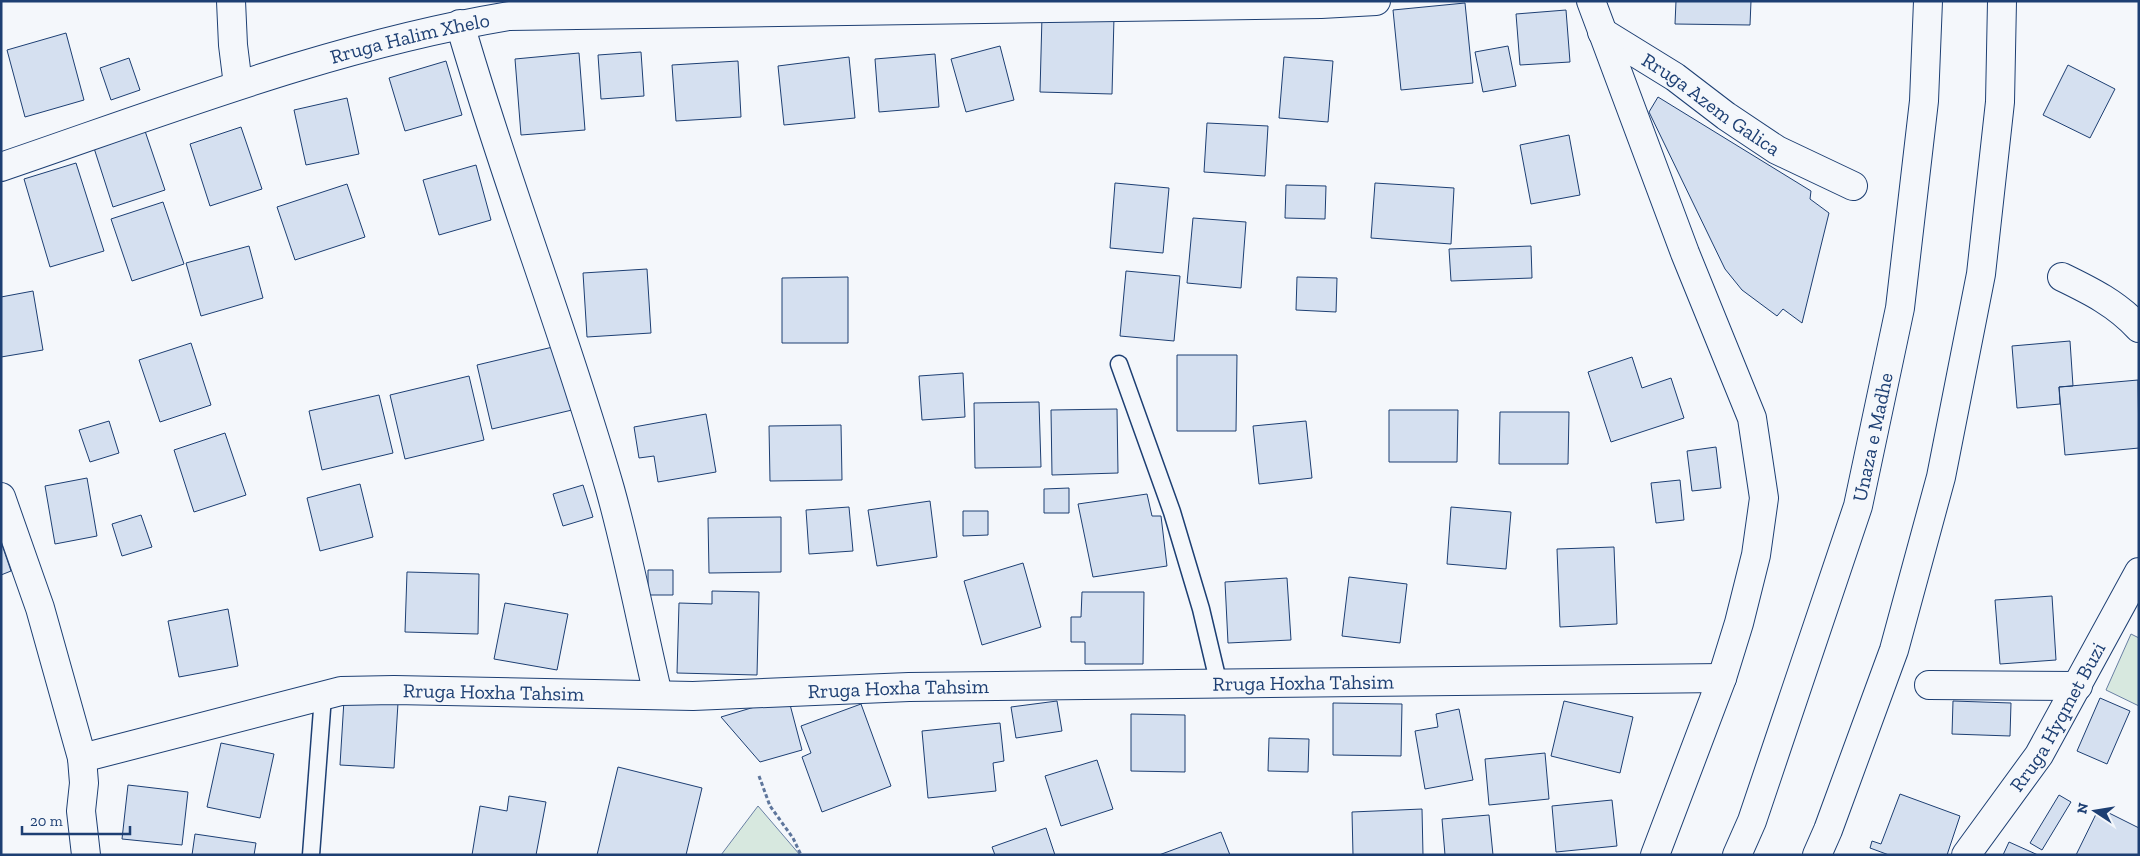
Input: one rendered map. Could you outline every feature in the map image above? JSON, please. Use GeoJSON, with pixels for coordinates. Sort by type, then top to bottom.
{"type":"FeatureCollection","features":[{"type":"Feature","properties":{"kind":"main road"},"geometry":{"type":"LineString","coordinates":[[231,1],[233,45],[238,85]]}},
{"type":"Feature","properties":{"kind":"main road","name":"Rruga Halim Xhelo"},"geometry":{"type":"LineString","coordinates":[[1,167],[238,85],[376,45],[460,24],[519,16],[1321,4],[1376,1]]}},
{"type":"Feature","properties":{"kind":"main road"},"geometry":{"type":"LineString","coordinates":[[1591,1],[1685,253],[1752,418],[1764,498],[1756,554],[1739,623],[1722,678],[1655,855]]}},
{"type":"Feature","properties":{"kind":"main road","name":"Unaza e Madhe"},"geometry":{"type":"LineString","coordinates":[[1737,855],[1752,821],[1858,506],[1900,308],[1924,101],[1928,1]]}},
{"type":"Feature","properties":{"kind":"main road"},"geometry":{"type":"LineString","coordinates":[[1817,855],[1828,830],[1894,650],[1941,477],[1981,274],[2000,102],[2002,1]]}},
{"type":"Feature","properties":{"kind":"main road"},"geometry":{"type":"LineString","coordinates":[[460,24],[485,112],[567,353],[610,490],[658,695]]}},
{"type":"Feature","properties":{"kind":"main road","name":"Rruga Azem Galica"},"geometry":{"type":"LineString","coordinates":[[1602,32],[1676,77],[1726,116],[1777,150],[1853,186]]}},
{"type":"Feature","properties":{"kind":"main road"},"geometry":{"type":"LineString","coordinates":[[2062,277],[2098,294],[2127,315],[2139,328]]}},
{"type":"Feature","properties":{"kind":"main road"},"geometry":{"type":"LineString","coordinates":[[1,496],[40,608],[82,758],[84,783],[81,811],[86,855]]}},
{"type":"Feature","properties":{"kind":"main road","name":"Rruga Hyqmet Buzi"},"geometry":{"type":"LineString","coordinates":[[1966,855],[2039,755],[2139,572]]}},
{"type":"Feature","properties":{"kind":"main road","name":"Rruga Hoxha Tahsim"},"geometry":{"type":"LineString","coordinates":[[82,758],[341,691],[394,690],[658,695],[909,687],[1722,678]]}},
{"type":"Feature","properties":{"kind":"main road"},"geometry":{"type":"LineString","coordinates":[[1929,685],[2078,686]]}},
{"type":"Feature","properties":{"kind":"lane"},"geometry":{"type":"LineString","coordinates":[[1119,364],[1172,512],[1201,609],[1219,685]]}},
{"type":"Feature","properties":{"kind":"lane"},"geometry":{"type":"LineString","coordinates":[[310,855],[323,696]]}},
{"type":"Feature","properties":{"kind":"path"},"geometry":{"type":"LineString","coordinates":[[759,776],[770,806],[793,838],[801,855]]}},
{"type":"Feature","properties":{"kind":"shaded area"},"geometry":{"type":"Polygon","coordinates":[[[2131,634],[2139,638],[2139,706],[2106,690],[2131,634]]]}},
{"type":"Feature","properties":{"kind":"shaded area"},"geometry":{"type":"Polygon","coordinates":[[[758,806],[800,855],[721,855],[758,806]]]}},
{"type":"Feature","properties":{"kind":"building"},"geometry":{"type":"Polygon","coordinates":[[[1676,1],[1751,1],[1750,25],[1675,24],[1676,1]]]}},
{"type":"Feature","properties":{"kind":"building"},"geometry":{"type":"Polygon","coordinates":[[[1465,3],[1473,83],[1401,90],[1393,10],[1465,3]]]}},
{"type":"Feature","properties":{"kind":"building"},"geometry":{"type":"Polygon","coordinates":[[[1566,10],[1570,62],[1520,65],[1516,14],[1566,10]]]}},
{"type":"Feature","properties":{"kind":"building"},"geometry":{"type":"Polygon","coordinates":[[[1042,16],[1114,17],[1112,94],[1040,92],[1042,16]]]}},
{"type":"Feature","properties":{"kind":"building"},"geometry":{"type":"Polygon","coordinates":[[[66,33],[84,100],[25,117],[7,50],[66,33]]]}},
{"type":"Feature","properties":{"kind":"building"},"geometry":{"type":"Polygon","coordinates":[[[1000,46],[1014,100],[966,112],[951,59],[1000,46]]]}},
{"type":"Feature","properties":{"kind":"building"},"geometry":{"type":"Polygon","coordinates":[[[1508,46],[1516,86],[1483,92],[1475,52],[1508,46]]]}},
{"type":"Feature","properties":{"kind":"building"},"geometry":{"type":"Polygon","coordinates":[[[641,52],[644,96],[601,99],[598,55],[641,52]]]}},
{"type":"Feature","properties":{"kind":"building"},"geometry":{"type":"Polygon","coordinates":[[[579,53],[585,130],[521,135],[515,59],[579,53]]]}},
{"type":"Feature","properties":{"kind":"building"},"geometry":{"type":"Polygon","coordinates":[[[935,54],[939,107],[879,112],[875,59],[935,54]]]}},
{"type":"Feature","properties":{"kind":"building"},"geometry":{"type":"Polygon","coordinates":[[[849,57],[855,118],[784,125],[778,66],[849,57]]]}},
{"type":"Feature","properties":{"kind":"building"},"geometry":{"type":"Polygon","coordinates":[[[1284,57],[1333,61],[1328,122],[1279,118],[1284,57]]]}},
{"type":"Feature","properties":{"kind":"building"},"geometry":{"type":"Polygon","coordinates":[[[129,58],[140,90],[111,100],[100,68],[129,58]]]}},
{"type":"Feature","properties":{"kind":"building"},"geometry":{"type":"Polygon","coordinates":[[[446,61],[462,115],[405,131],[389,78],[446,61]]]}},
{"type":"Feature","properties":{"kind":"building"},"geometry":{"type":"Polygon","coordinates":[[[738,61],[741,117],[676,121],[672,65],[738,61]]]}},
{"type":"Feature","properties":{"kind":"building"},"geometry":{"type":"Polygon","coordinates":[[[2068,65],[2115,89],[2090,138],[2043,115],[2068,65]]]}},
{"type":"Feature","properties":{"kind":"building"},"geometry":{"type":"Polygon","coordinates":[[[1658,97],[1811,191],[1810,199],[1829,213],[1802,323],[1783,309],[1777,316],[1742,290],[1725,269],[1649,112],[1658,97]]]}},
{"type":"Feature","properties":{"kind":"building"},"geometry":{"type":"Polygon","coordinates":[[[347,98],[359,154],[306,165],[294,110],[347,98]]]}},
{"type":"Feature","properties":{"kind":"building"},"geometry":{"type":"Polygon","coordinates":[[[1207,123],[1268,126],[1265,176],[1204,172],[1207,123]]]}},
{"type":"Feature","properties":{"kind":"building"},"geometry":{"type":"Polygon","coordinates":[[[241,127],[262,189],[210,206],[190,144],[241,127]]]}},
{"type":"Feature","properties":{"kind":"building"},"geometry":{"type":"Polygon","coordinates":[[[144,128],[165,190],[113,207],[93,145],[144,128]]]}},
{"type":"Feature","properties":{"kind":"building"},"geometry":{"type":"Polygon","coordinates":[[[1569,135],[1580,195],[1531,204],[1520,145],[1569,135]]]}},
{"type":"Feature","properties":{"kind":"building"},"geometry":{"type":"Polygon","coordinates":[[[76,163],[104,251],[50,267],[24,179],[76,163]]]}},
{"type":"Feature","properties":{"kind":"building"},"geometry":{"type":"Polygon","coordinates":[[[476,165],[491,220],[439,235],[423,180],[476,165]]]}},
{"type":"Feature","properties":{"kind":"building"},"geometry":{"type":"Polygon","coordinates":[[[1115,183],[1169,188],[1163,253],[1110,248],[1115,183]]]}},
{"type":"Feature","properties":{"kind":"building"},"geometry":{"type":"Polygon","coordinates":[[[1375,183],[1454,188],[1451,244],[1371,238],[1375,183]]]}},
{"type":"Feature","properties":{"kind":"building"},"geometry":{"type":"Polygon","coordinates":[[[347,184],[365,237],[295,260],[277,207],[347,184]]]}},
{"type":"Feature","properties":{"kind":"building"},"geometry":{"type":"Polygon","coordinates":[[[1286,185],[1326,186],[1325,219],[1285,218],[1286,185]]]}},
{"type":"Feature","properties":{"kind":"building"},"geometry":{"type":"Polygon","coordinates":[[[163,202],[184,264],[132,281],[111,219],[163,202]]]}},
{"type":"Feature","properties":{"kind":"building"},"geometry":{"type":"Polygon","coordinates":[[[1193,218],[1246,222],[1241,288],[1187,283],[1193,218]]]}},
{"type":"Feature","properties":{"kind":"building"},"geometry":{"type":"Polygon","coordinates":[[[249,246],[263,298],[201,316],[186,263],[249,246]]]}},
{"type":"Feature","properties":{"kind":"building"},"geometry":{"type":"Polygon","coordinates":[[[1531,246],[1532,278],[1451,281],[1449,249],[1531,246]]]}},
{"type":"Feature","properties":{"kind":"building"},"geometry":{"type":"Polygon","coordinates":[[[647,269],[651,333],[587,337],[583,273],[647,269]]]}},
{"type":"Feature","properties":{"kind":"building"},"geometry":{"type":"Polygon","coordinates":[[[1126,271],[1180,276],[1174,341],[1120,336],[1126,271]]]}},
{"type":"Feature","properties":{"kind":"building"},"geometry":{"type":"Polygon","coordinates":[[[848,277],[848,343],[782,343],[782,278],[848,277]]]}},
{"type":"Feature","properties":{"kind":"building"},"geometry":{"type":"Polygon","coordinates":[[[1297,277],[1337,278],[1336,312],[1296,310],[1297,277]]]}},
{"type":"Feature","properties":{"kind":"building"},"geometry":{"type":"Polygon","coordinates":[[[33,291],[43,350],[1,357],[1,297],[33,291]]]}},
{"type":"Feature","properties":{"kind":"building"},"geometry":{"type":"Polygon","coordinates":[[[2070,341],[2073,386],[2059,387],[2060,404],[2017,408],[2012,346],[2070,341]]]}},
{"type":"Feature","properties":{"kind":"building"},"geometry":{"type":"Polygon","coordinates":[[[191,343],[211,405],[160,422],[139,360],[191,343]]]}},
{"type":"Feature","properties":{"kind":"building"},"geometry":{"type":"Polygon","coordinates":[[[557,346],[572,410],[492,429],[477,365],[557,346]]]}},
{"type":"Feature","properties":{"kind":"building"},"geometry":{"type":"Polygon","coordinates":[[[1177,355],[1237,355],[1236,431],[1177,431],[1177,355]]]}},
{"type":"Feature","properties":{"kind":"building"},"geometry":{"type":"Polygon","coordinates":[[[1632,357],[1642,388],[1671,378],[1684,418],[1611,442],[1588,372],[1632,357]]]}},
{"type":"Feature","properties":{"kind":"building"},"geometry":{"type":"Polygon","coordinates":[[[963,373],[965,417],[922,420],[919,376],[963,373]]]}},
{"type":"Feature","properties":{"kind":"building"},"geometry":{"type":"Polygon","coordinates":[[[469,376],[484,440],[405,459],[390,395],[469,376]]]}},
{"type":"Feature","properties":{"kind":"building"},"geometry":{"type":"Polygon","coordinates":[[[2138,380],[2139,448],[2065,455],[2059,387],[2138,380]]]}},
{"type":"Feature","properties":{"kind":"building"},"geometry":{"type":"Polygon","coordinates":[[[379,395],[393,453],[322,470],[309,411],[379,395]]]}},
{"type":"Feature","properties":{"kind":"building"},"geometry":{"type":"Polygon","coordinates":[[[1039,402],[1041,467],[975,468],[974,403],[1039,402]]]}},
{"type":"Feature","properties":{"kind":"building"},"geometry":{"type":"Polygon","coordinates":[[[1117,409],[1118,473],[1052,475],[1051,410],[1117,409]]]}},
{"type":"Feature","properties":{"kind":"building"},"geometry":{"type":"Polygon","coordinates":[[[1389,410],[1458,410],[1457,462],[1389,462],[1389,410]]]}},
{"type":"Feature","properties":{"kind":"building"},"geometry":{"type":"Polygon","coordinates":[[[1500,412],[1569,412],[1568,464],[1499,464],[1500,412]]]}},
{"type":"Feature","properties":{"kind":"building"},"geometry":{"type":"Polygon","coordinates":[[[706,414],[716,472],[658,482],[654,456],[639,458],[634,427],[706,414]]]}},
{"type":"Feature","properties":{"kind":"building"},"geometry":{"type":"Polygon","coordinates":[[[109,421],[119,453],[90,462],[79,430],[109,421]]]}},
{"type":"Feature","properties":{"kind":"building"},"geometry":{"type":"Polygon","coordinates":[[[1306,421],[1312,478],[1259,484],[1253,426],[1306,421]]]}},
{"type":"Feature","properties":{"kind":"building"},"geometry":{"type":"Polygon","coordinates":[[[841,425],[842,480],[770,481],[769,426],[841,425]]]}},
{"type":"Feature","properties":{"kind":"building"},"geometry":{"type":"Polygon","coordinates":[[[225,433],[246,495],[194,512],[174,450],[225,433]]]}},
{"type":"Feature","properties":{"kind":"building"},"geometry":{"type":"Polygon","coordinates":[[[1716,447],[1721,488],[1692,491],[1687,451],[1716,447]]]}},
{"type":"Feature","properties":{"kind":"building"},"geometry":{"type":"Polygon","coordinates":[[[87,478],[97,536],[55,544],[45,486],[87,478]]]}},
{"type":"Feature","properties":{"kind":"building"},"geometry":{"type":"Polygon","coordinates":[[[1680,480],[1684,520],[1656,523],[1651,483],[1680,480]]]}},
{"type":"Feature","properties":{"kind":"building"},"geometry":{"type":"Polygon","coordinates":[[[360,484],[373,537],[320,551],[307,498],[360,484]]]}},
{"type":"Feature","properties":{"kind":"building"},"geometry":{"type":"Polygon","coordinates":[[[583,485],[593,517],[563,526],[553,494],[583,485]]]}},
{"type":"Feature","properties":{"kind":"building"},"geometry":{"type":"Polygon","coordinates":[[[1069,488],[1069,513],[1044,513],[1044,489],[1069,488]]]}},
{"type":"Feature","properties":{"kind":"building"},"geometry":{"type":"Polygon","coordinates":[[[1147,494],[1152,516],[1161,516],[1167,566],[1093,577],[1078,504],[1147,494]]]}},
{"type":"Feature","properties":{"kind":"building"},"geometry":{"type":"Polygon","coordinates":[[[930,501],[937,557],[877,566],[868,510],[930,501]]]}},
{"type":"Feature","properties":{"kind":"building"},"geometry":{"type":"Polygon","coordinates":[[[849,507],[853,551],[809,554],[806,510],[849,507]]]}},
{"type":"Feature","properties":{"kind":"building"},"geometry":{"type":"Polygon","coordinates":[[[1451,507],[1511,512],[1506,569],[1447,564],[1451,507]]]}},
{"type":"Feature","properties":{"kind":"building"},"geometry":{"type":"Polygon","coordinates":[[[963,511],[988,511],[988,535],[963,536],[963,511]]]}},
{"type":"Feature","properties":{"kind":"building"},"geometry":{"type":"Polygon","coordinates":[[[141,515],[152,547],[122,556],[112,524],[141,515]]]}},
{"type":"Feature","properties":{"kind":"building"},"geometry":{"type":"Polygon","coordinates":[[[781,517],[781,572],[709,573],[708,518],[781,517]]]}},
{"type":"Feature","properties":{"kind":"building"},"geometry":{"type":"Polygon","coordinates":[[[1,542],[11,571],[1,575],[1,542]]]}},
{"type":"Feature","properties":{"kind":"building"},"geometry":{"type":"Polygon","coordinates":[[[1614,547],[1617,624],[1560,627],[1557,549],[1614,547]]]}},
{"type":"Feature","properties":{"kind":"building"},"geometry":{"type":"Polygon","coordinates":[[[1023,563],[1041,627],[982,645],[964,581],[1023,563]]]}},
{"type":"Feature","properties":{"kind":"building"},"geometry":{"type":"Polygon","coordinates":[[[648,570],[673,570],[673,595],[648,595],[648,570]]]}},
{"type":"Feature","properties":{"kind":"building"},"geometry":{"type":"Polygon","coordinates":[[[407,572],[479,574],[478,634],[405,632],[407,572]]]}},
{"type":"Feature","properties":{"kind":"building"},"geometry":{"type":"Polygon","coordinates":[[[1349,577],[1407,584],[1400,643],[1342,636],[1349,577]]]}},
{"type":"Feature","properties":{"kind":"building"},"geometry":{"type":"Polygon","coordinates":[[[1287,578],[1291,640],[1228,643],[1225,582],[1287,578]]]}},
{"type":"Feature","properties":{"kind":"building"},"geometry":{"type":"Polygon","coordinates":[[[712,591],[759,592],[757,675],[677,673],[679,603],[712,604],[712,591]]]}},
{"type":"Feature","properties":{"kind":"building"},"geometry":{"type":"Polygon","coordinates":[[[1082,592],[1144,592],[1143,664],[1085,664],[1085,642],[1071,642],[1071,617],[1081,617],[1082,592]]]}},
{"type":"Feature","properties":{"kind":"building"},"geometry":{"type":"Polygon","coordinates":[[[2052,596],[2056,660],[2000,664],[1995,600],[2052,596]]]}},
{"type":"Feature","properties":{"kind":"building"},"geometry":{"type":"Polygon","coordinates":[[[505,603],[568,614],[557,670],[494,659],[505,603]]]}},
{"type":"Feature","properties":{"kind":"building"},"geometry":{"type":"Polygon","coordinates":[[[228,609],[238,666],[179,677],[168,621],[228,609]]]}},
{"type":"Feature","properties":{"kind":"building"},"geometry":{"type":"Polygon","coordinates":[[[788,697],[802,750],[760,762],[721,717],[788,697]]]}},
{"type":"Feature","properties":{"kind":"building"},"geometry":{"type":"Polygon","coordinates":[[[2100,698],[2130,711],[2107,764],[2077,751],[2100,698]]]}},
{"type":"Feature","properties":{"kind":"building"},"geometry":{"type":"Polygon","coordinates":[[[344,700],[398,703],[394,768],[340,765],[344,700]]]}},
{"type":"Feature","properties":{"kind":"building"},"geometry":{"type":"Polygon","coordinates":[[[1057,701],[1062,731],[1016,738],[1011,707],[1057,701]]]}},
{"type":"Feature","properties":{"kind":"building"},"geometry":{"type":"Polygon","coordinates":[[[1564,701],[1633,717],[1620,773],[1551,756],[1564,701]]]}},
{"type":"Feature","properties":{"kind":"building"},"geometry":{"type":"Polygon","coordinates":[[[1953,701],[2011,703],[2010,736],[1952,734],[1953,701]]]}},
{"type":"Feature","properties":{"kind":"building"},"geometry":{"type":"Polygon","coordinates":[[[1333,703],[1402,704],[1401,756],[1333,755],[1333,703]]]}},
{"type":"Feature","properties":{"kind":"building"},"geometry":{"type":"Polygon","coordinates":[[[861,704],[891,786],[822,812],[802,757],[811,753],[801,726],[861,704]]]}},
{"type":"Feature","properties":{"kind":"building"},"geometry":{"type":"Polygon","coordinates":[[[1459,709],[1473,780],[1425,789],[1415,731],[1438,727],[1436,714],[1459,709]]]}},
{"type":"Feature","properties":{"kind":"building"},"geometry":{"type":"Polygon","coordinates":[[[1131,714],[1185,715],[1185,772],[1131,771],[1131,714]]]}},
{"type":"Feature","properties":{"kind":"building"},"geometry":{"type":"Polygon","coordinates":[[[1000,723],[1004,761],[993,763],[996,791],[928,798],[922,731],[1000,723]]]}},
{"type":"Feature","properties":{"kind":"building"},"geometry":{"type":"Polygon","coordinates":[[[1269,738],[1309,739],[1308,772],[1268,771],[1269,738]]]}},
{"type":"Feature","properties":{"kind":"building"},"geometry":{"type":"Polygon","coordinates":[[[221,743],[274,754],[260,818],[207,807],[221,743]]]}},
{"type":"Feature","properties":{"kind":"building"},"geometry":{"type":"Polygon","coordinates":[[[1545,753],[1549,799],[1489,805],[1485,759],[1545,753]]]}},
{"type":"Feature","properties":{"kind":"building"},"geometry":{"type":"Polygon","coordinates":[[[1097,760],[1113,809],[1061,826],[1045,776],[1097,760]]]}},
{"type":"Feature","properties":{"kind":"building"},"geometry":{"type":"Polygon","coordinates":[[[618,767],[702,788],[686,855],[597,855],[618,767]]]}},
{"type":"Feature","properties":{"kind":"building"},"geometry":{"type":"Polygon","coordinates":[[[128,785],[188,792],[182,845],[122,839],[128,785]]]}},
{"type":"Feature","properties":{"kind":"building"},"geometry":{"type":"Polygon","coordinates":[[[1900,794],[1960,816],[1947,855],[1889,855],[1870,848],[1872,841],[1881,844],[1900,794]]]}},
{"type":"Feature","properties":{"kind":"building"},"geometry":{"type":"Polygon","coordinates":[[[2059,795],[2071,802],[2042,850],[2030,843],[2059,795]]]}},
{"type":"Feature","properties":{"kind":"building"},"geometry":{"type":"Polygon","coordinates":[[[509,796],[546,802],[536,855],[472,855],[480,806],[507,811],[509,796]]]}},
{"type":"Feature","properties":{"kind":"building"},"geometry":{"type":"Polygon","coordinates":[[[1612,800],[1617,846],[1556,852],[1552,806],[1612,800]]]}},
{"type":"Feature","properties":{"kind":"building"},"geometry":{"type":"Polygon","coordinates":[[[2099,808],[2139,828],[2139,855],[2076,855],[2099,808]]]}},
{"type":"Feature","properties":{"kind":"building"},"geometry":{"type":"Polygon","coordinates":[[[1422,809],[1423,855],[1353,855],[1352,812],[1422,809]]]}},
{"type":"Feature","properties":{"kind":"building"},"geometry":{"type":"Polygon","coordinates":[[[1489,815],[1493,855],[1445,855],[1442,819],[1489,815]]]}},
{"type":"Feature","properties":{"kind":"building"},"geometry":{"type":"Polygon","coordinates":[[[1046,828],[1055,855],[995,855],[992,847],[1046,828]]]}},
{"type":"Feature","properties":{"kind":"building"},"geometry":{"type":"Polygon","coordinates":[[[1221,832],[1230,855],[1159,855],[1221,832]]]}},
{"type":"Feature","properties":{"kind":"building"},"geometry":{"type":"Polygon","coordinates":[[[195,834],[256,843],[254,855],[192,855],[195,834]]]}},
{"type":"Feature","properties":{"kind":"building"},"geometry":{"type":"Polygon","coordinates":[[[2009,842],[2038,855],[2003,855],[2009,842]]]}}]}
